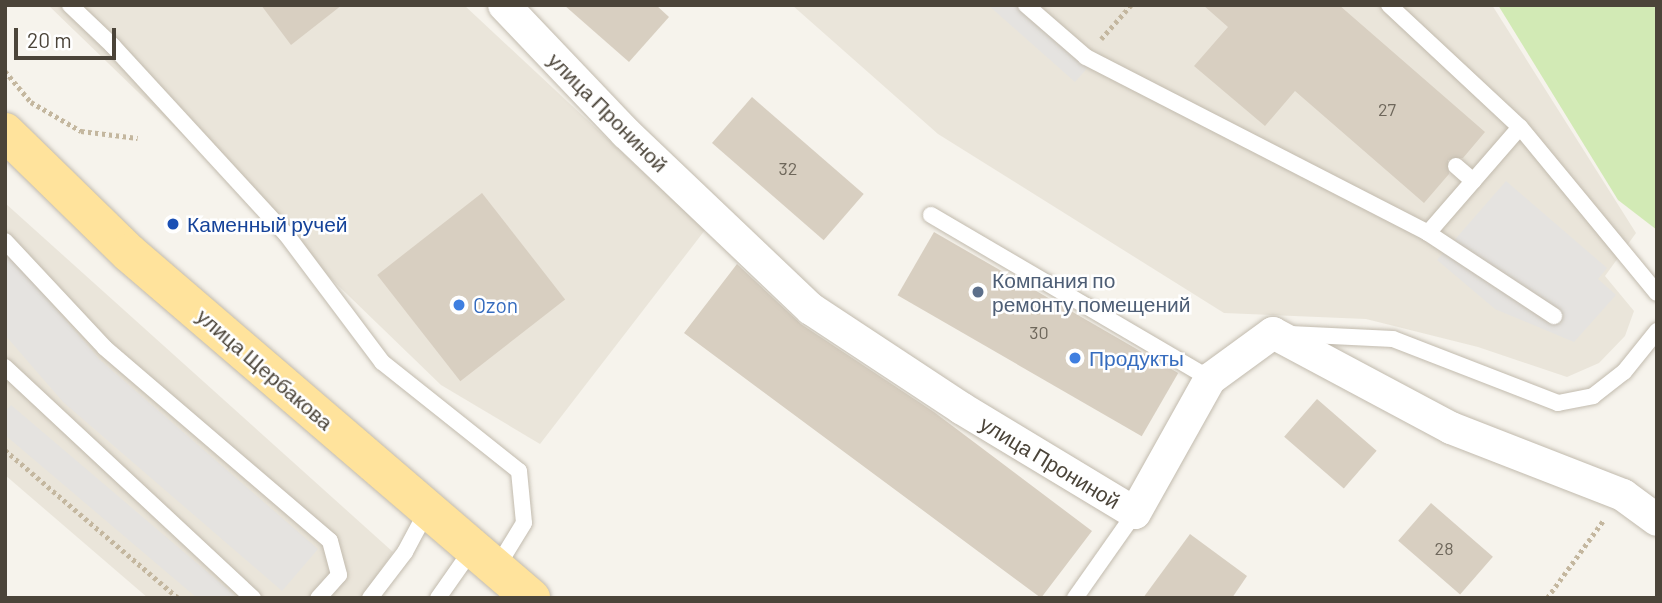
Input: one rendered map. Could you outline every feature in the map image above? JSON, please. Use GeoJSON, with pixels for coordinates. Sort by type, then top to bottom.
{"type":"FeatureCollection","features":[{"type":"Feature","properties":{"kind":"main road","name":"улица Щербакова"},"geometry":{"type":"LineString","coordinates":[[5,132],[129,253],[531,598]]}},
{"type":"Feature","properties":{"kind":"street","name":"улица Прониной"},"geometry":{"type":"LineString","coordinates":[[504,5],[626,133],[811,309],[961,408],[1135,513],[1210,379],[1273,334]]}},
{"type":"Feature","properties":{"kind":"street"},"geometry":{"type":"LineString","coordinates":[[1273,334],[1451,428],[1623,495],[1657,520]]}},
{"type":"Feature","properties":{"kind":"lane"},"geometry":{"type":"LineString","coordinates":[[70,5],[113,46],[286,234],[382,362],[519,471],[524,523],[438,598]]}},
{"type":"Feature","properties":{"kind":"lane"},"geometry":{"type":"LineString","coordinates":[[1026,5],[1086,57],[1428,233],[1554,316]]}},
{"type":"Feature","properties":{"kind":"lane"},"geometry":{"type":"LineString","coordinates":[[1389,5],[1520,127],[1657,293]]}},
{"type":"Feature","properties":{"kind":"lane"},"geometry":{"type":"LineString","coordinates":[[1428,233],[1520,127]]}},
{"type":"Feature","properties":{"kind":"lane"},"geometry":{"type":"LineString","coordinates":[[1456,166],[1473,181]]}},
{"type":"Feature","properties":{"kind":"lane"},"geometry":{"type":"LineString","coordinates":[[931,215],[1210,379]]}},
{"type":"Feature","properties":{"kind":"lane"},"geometry":{"type":"LineString","coordinates":[[5,241],[105,348],[330,541],[340,575],[318,598]]}},
{"type":"Feature","properties":{"kind":"lane"},"geometry":{"type":"LineString","coordinates":[[1273,334],[1393,339],[1558,403],[1593,396],[1624,372],[1657,331]]}},
{"type":"Feature","properties":{"kind":"lane"},"geometry":{"type":"LineString","coordinates":[[5,367],[253,598]]}},
{"type":"Feature","properties":{"kind":"lane"},"geometry":{"type":"LineString","coordinates":[[370,598],[405,552],[428,509]]}},
{"type":"Feature","properties":{"kind":"lane"},"geometry":{"type":"LineString","coordinates":[[1075,598],[1135,513]]}},
{"type":"Feature","properties":{"kind":"path"},"geometry":{"type":"LineString","coordinates":[[1086,57],[1130,5]]}},
{"type":"Feature","properties":{"kind":"path"},"geometry":{"type":"LineString","coordinates":[[5,71],[31,102],[81,131],[138,138]]}},
{"type":"Feature","properties":{"kind":"path"},"geometry":{"type":"LineString","coordinates":[[5,450],[178,598]]}},
{"type":"Feature","properties":{"kind":"path"},"geometry":{"type":"LineString","coordinates":[[1547,598],[1623,495]]}},
{"type":"Feature","properties":{"kind":"shaded area"},"geometry":{"type":"Polygon","coordinates":[[[48,5],[464,5],[705,230],[540,444],[441,385],[48,5]]]}},
{"type":"Feature","properties":{"kind":"shaded area"},"geometry":{"type":"Polygon","coordinates":[[[792,5],[1492,5],[1636,233],[1605,276],[1634,311],[1625,336],[1599,363],[1567,377],[1478,347],[1366,319],[1224,313],[938,134],[792,5]]]}},
{"type":"Feature","properties":{"kind":"shaded area"},"geometry":{"type":"Polygon","coordinates":[[[988,5],[1023,5],[1090,65],[1075,82],[988,5]]]}},
{"type":"Feature","properties":{"kind":"shaded area"},"geometry":{"type":"Polygon","coordinates":[[[1506,181],[1607,268],[1598,279],[1616,295],[1574,342],[1495,309],[1437,260],[1506,181]]]}},
{"type":"Feature","properties":{"kind":"shaded area"},"geometry":{"type":"Polygon","coordinates":[[[5,203],[393,552],[362,598],[148,598],[5,475],[5,203]]]}},
{"type":"Feature","properties":{"kind":"shaded area"},"geometry":{"type":"Polygon","coordinates":[[[5,250],[100,360],[318,549],[282,591],[63,402],[5,335],[5,250]]]}},
{"type":"Feature","properties":{"kind":"shaded area"},"geometry":{"type":"Polygon","coordinates":[[[11,405],[238,598],[197,598],[5,435],[5,412],[11,405]]]}},
{"type":"Feature","properties":{"kind":"green space"},"geometry":{"type":"Polygon","coordinates":[[[1498,5],[1657,5],[1657,230],[1618,200],[1498,5]]]}},
{"type":"Feature","properties":{"kind":"building"},"geometry":{"type":"Polygon","coordinates":[[[261,5],[342,5],[291,45],[261,5]]]}},
{"type":"Feature","properties":{"kind":"building"},"geometry":{"type":"Polygon","coordinates":[[[564,5],[656,5],[669,17],[629,62],[564,5]]]}},
{"type":"Feature","properties":{"kind":"building"},"geometry":{"type":"Polygon","coordinates":[[[1203,5],[1339,5],[1485,132],[1463,158],[1448,160],[1449,174],[1424,203],[1295,91],[1265,126],[1194,66],[1228,27],[1203,5]]]}},
{"type":"Feature","properties":{"kind":"building"},"geometry":{"type":"Polygon","coordinates":[[[752,97],[864,194],[824,240],[712,143],[752,97]]]}},
{"type":"Feature","properties":{"kind":"building"},"geometry":{"type":"Polygon","coordinates":[[[482,193],[565,299],[460,381],[377,275],[482,193]]]}},
{"type":"Feature","properties":{"kind":"building"},"geometry":{"type":"Polygon","coordinates":[[[934,232],[1178,373],[1142,436],[898,295],[934,232]]]}},
{"type":"Feature","properties":{"kind":"building"},"geometry":{"type":"Polygon","coordinates":[[[737,264],[801,324],[934,412],[1092,531],[1041,598],[684,333],[737,264]]]}},
{"type":"Feature","properties":{"kind":"building"},"geometry":{"type":"Polygon","coordinates":[[[1317,399],[1377,451],[1344,489],[1284,437],[1317,399]]]}},
{"type":"Feature","properties":{"kind":"building"},"geometry":{"type":"Polygon","coordinates":[[[1431,503],[1493,557],[1460,595],[1398,541],[1431,503]]]}},
{"type":"Feature","properties":{"kind":"building"},"geometry":{"type":"Polygon","coordinates":[[[1190,534],[1247,576],[1232,598],[1143,598],[1190,534]]]}},
{"type":"Feature","properties":{"kind":"place","name":"Каменный ручей"},"geometry":{"type":"Point","coordinates":[173,224]}},
{"type":"Feature","properties":{"kind":"place","name":"Компания по ремонту помещений"},"geometry":{"type":"Point","coordinates":[978,292]}},
{"type":"Feature","properties":{"kind":"place","name":"Ozon"},"geometry":{"type":"Point","coordinates":[459,305]}},
{"type":"Feature","properties":{"kind":"place","name":"Продукты"},"geometry":{"type":"Point","coordinates":[1075,358]}}]}
